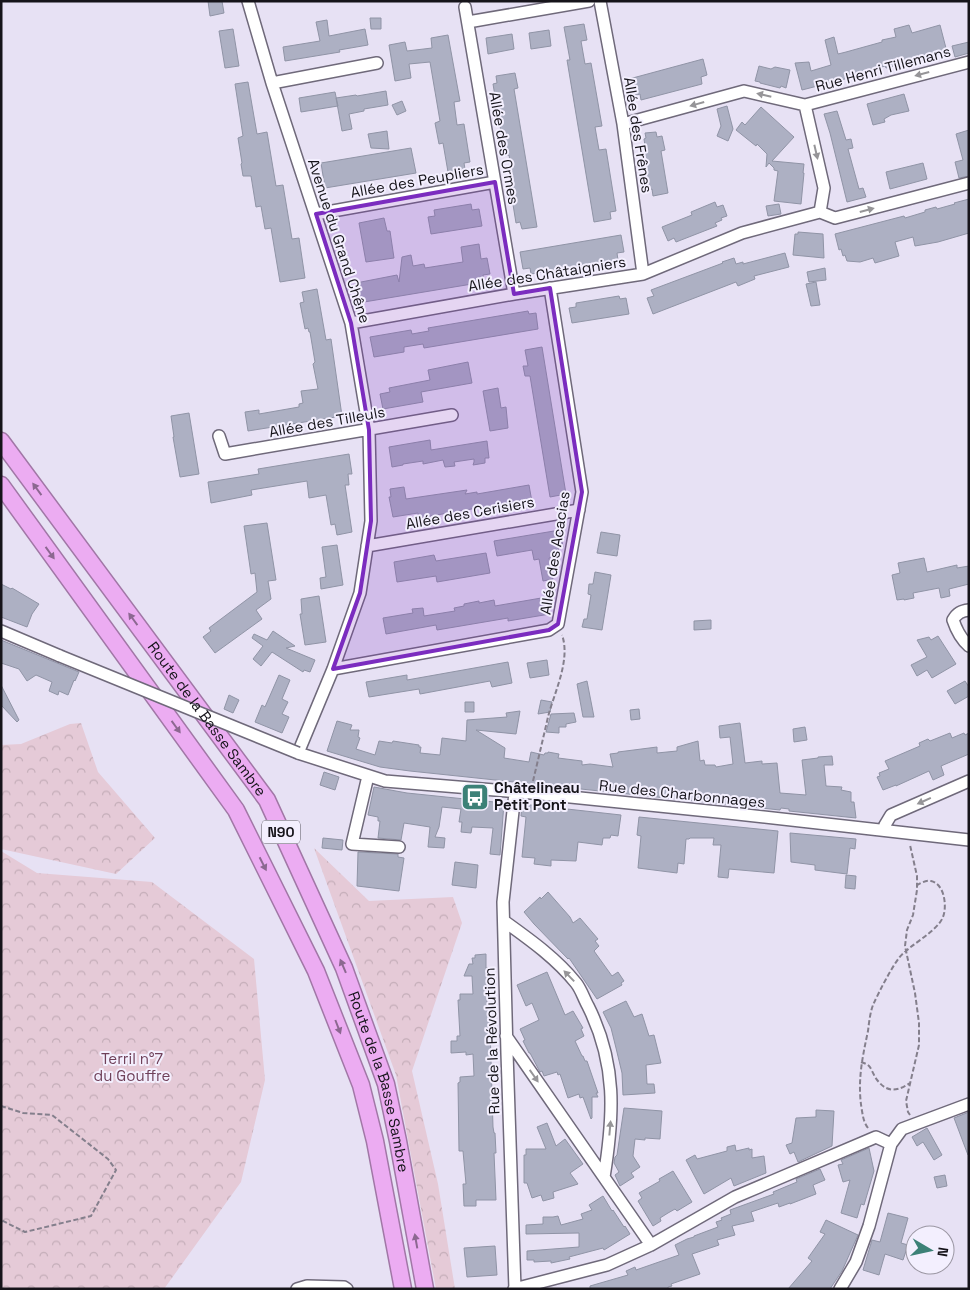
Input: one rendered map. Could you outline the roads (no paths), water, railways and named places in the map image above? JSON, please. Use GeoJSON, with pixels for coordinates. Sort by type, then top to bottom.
{"type":"FeatureCollection","features":[{"type":"Feature","properties":{"kind":"highway","name":"Route de la Basse Sambre"},"geometry":{"type":"LineString","coordinates":[[1,441],[266,800],[344,968],[386,1084],[425,1289]]}},
{"type":"Feature","properties":{"kind":"highway","name":"Route de la Basse Sambre"},"geometry":{"type":"LineString","coordinates":[[1,485],[236,810],[312,962],[361,1085],[375,1141],[403,1289]]}},
{"type":"Feature","properties":{"kind":"street","name":"Avenue du Grand Chêne"},"geometry":{"type":"LineString","coordinates":[[248,1],[272,83],[351,323],[369,430],[371,521],[360,593],[333,668],[298,753]]}},
{"type":"Feature","properties":{"kind":"street"},"geometry":{"type":"LineString","coordinates":[[468,22],[589,1]]}},
{"type":"Feature","properties":{"kind":"street","name":"Allée des Frênes"},"geometry":{"type":"LineString","coordinates":[[600,1],[623,124],[643,274]]}},
{"type":"Feature","properties":{"kind":"street","name":"Allée des Ormes"},"geometry":{"type":"LineString","coordinates":[[465,7],[514,294]]}},
{"type":"Feature","properties":{"kind":"street","name":"Rue Henri Tillemans"},"geometry":{"type":"LineString","coordinates":[[623,124],[744,90],[805,105],[969,62]]}},
{"type":"Feature","properties":{"kind":"street"},"geometry":{"type":"LineString","coordinates":[[272,83],[378,63]]}},
{"type":"Feature","properties":{"kind":"street","name":"Rue Henri Tillemans"},"geometry":{"type":"LineString","coordinates":[[805,105],[824,188],[820,212]]}},
{"type":"Feature","properties":{"kind":"street","name":"Allée des Peupliers"},"geometry":{"type":"LineString","coordinates":[[316,214],[495,182]]}},
{"type":"Feature","properties":{"kind":"street"},"geometry":{"type":"LineString","coordinates":[[820,212],[835,218],[969,183]]}},
{"type":"Feature","properties":{"kind":"street","name":"Allée des Châtaigniers"},"geometry":{"type":"LineString","coordinates":[[351,323],[514,294],[643,274],[742,234],[820,212]]}},
{"type":"Feature","properties":{"kind":"street","name":"Allée des Acacias"},"geometry":{"type":"LineString","coordinates":[[333,668],[549,630],[558,624],[582,492],[550,288]]}},
{"type":"Feature","properties":{"kind":"street","name":"Allée des Tilleuls"},"geometry":{"type":"LineString","coordinates":[[219,436],[226,454],[452,415]]}},
{"type":"Feature","properties":{"kind":"street","name":"Allée des Cerisiers"},"geometry":{"type":"LineString","coordinates":[[367,546],[579,510]]}},
{"type":"Feature","properties":{"kind":"street"},"geometry":{"type":"LineString","coordinates":[[969,610],[956,615],[953,620],[964,642],[969,646]]}},
{"type":"Feature","properties":{"kind":"street","name":"Rue des Charbonnages"},"geometry":{"type":"LineString","coordinates":[[1,631],[298,753],[385,781],[531,793],[969,840]]}},
{"type":"Feature","properties":{"kind":"street"},"geometry":{"type":"LineString","coordinates":[[368,776],[352,844],[398,847]]}},
{"type":"Feature","properties":{"kind":"street"},"geometry":{"type":"LineString","coordinates":[[884,830],[891,815],[969,781]]}},
{"type":"Feature","properties":{"kind":"street","name":"Rue de la Révolution"},"geometry":{"type":"LineString","coordinates":[[514,1289],[503,902],[515,793]]}},
{"type":"Feature","properties":{"kind":"street"},"geometry":{"type":"LineString","coordinates":[[504,921],[554,960],[577,984],[594,1019],[604,1049],[611,1080],[612,1107],[604,1177]]}},
{"type":"Feature","properties":{"kind":"street"},"geometry":{"type":"LineString","coordinates":[[506,1036],[651,1245]]}},
{"type":"Feature","properties":{"kind":"street"},"geometry":{"type":"LineString","coordinates":[[840,1289],[856,1262],[869,1226],[891,1144],[902,1129],[969,1104]]}},
{"type":"Feature","properties":{"kind":"street"},"geometry":{"type":"LineString","coordinates":[[514,1289],[607,1265],[651,1245],[734,1197],[876,1138],[891,1144]]}},
{"type":"Feature","properties":{"kind":"street"},"geometry":{"type":"LineString","coordinates":[[297,1289],[307,1286],[344,1287],[347,1289]]}},
{"type":"Feature","properties":{"kind":"place","name":"Châtelineau Petit Pont"},"geometry":{"type":"Point","coordinates":[475,797]}},
{"type":"Feature","properties":{"kind":"park label","name":"Terril n°7 du Gouffre"},"geometry":{"type":"Point","coordinates":[132,1068]}}]}
